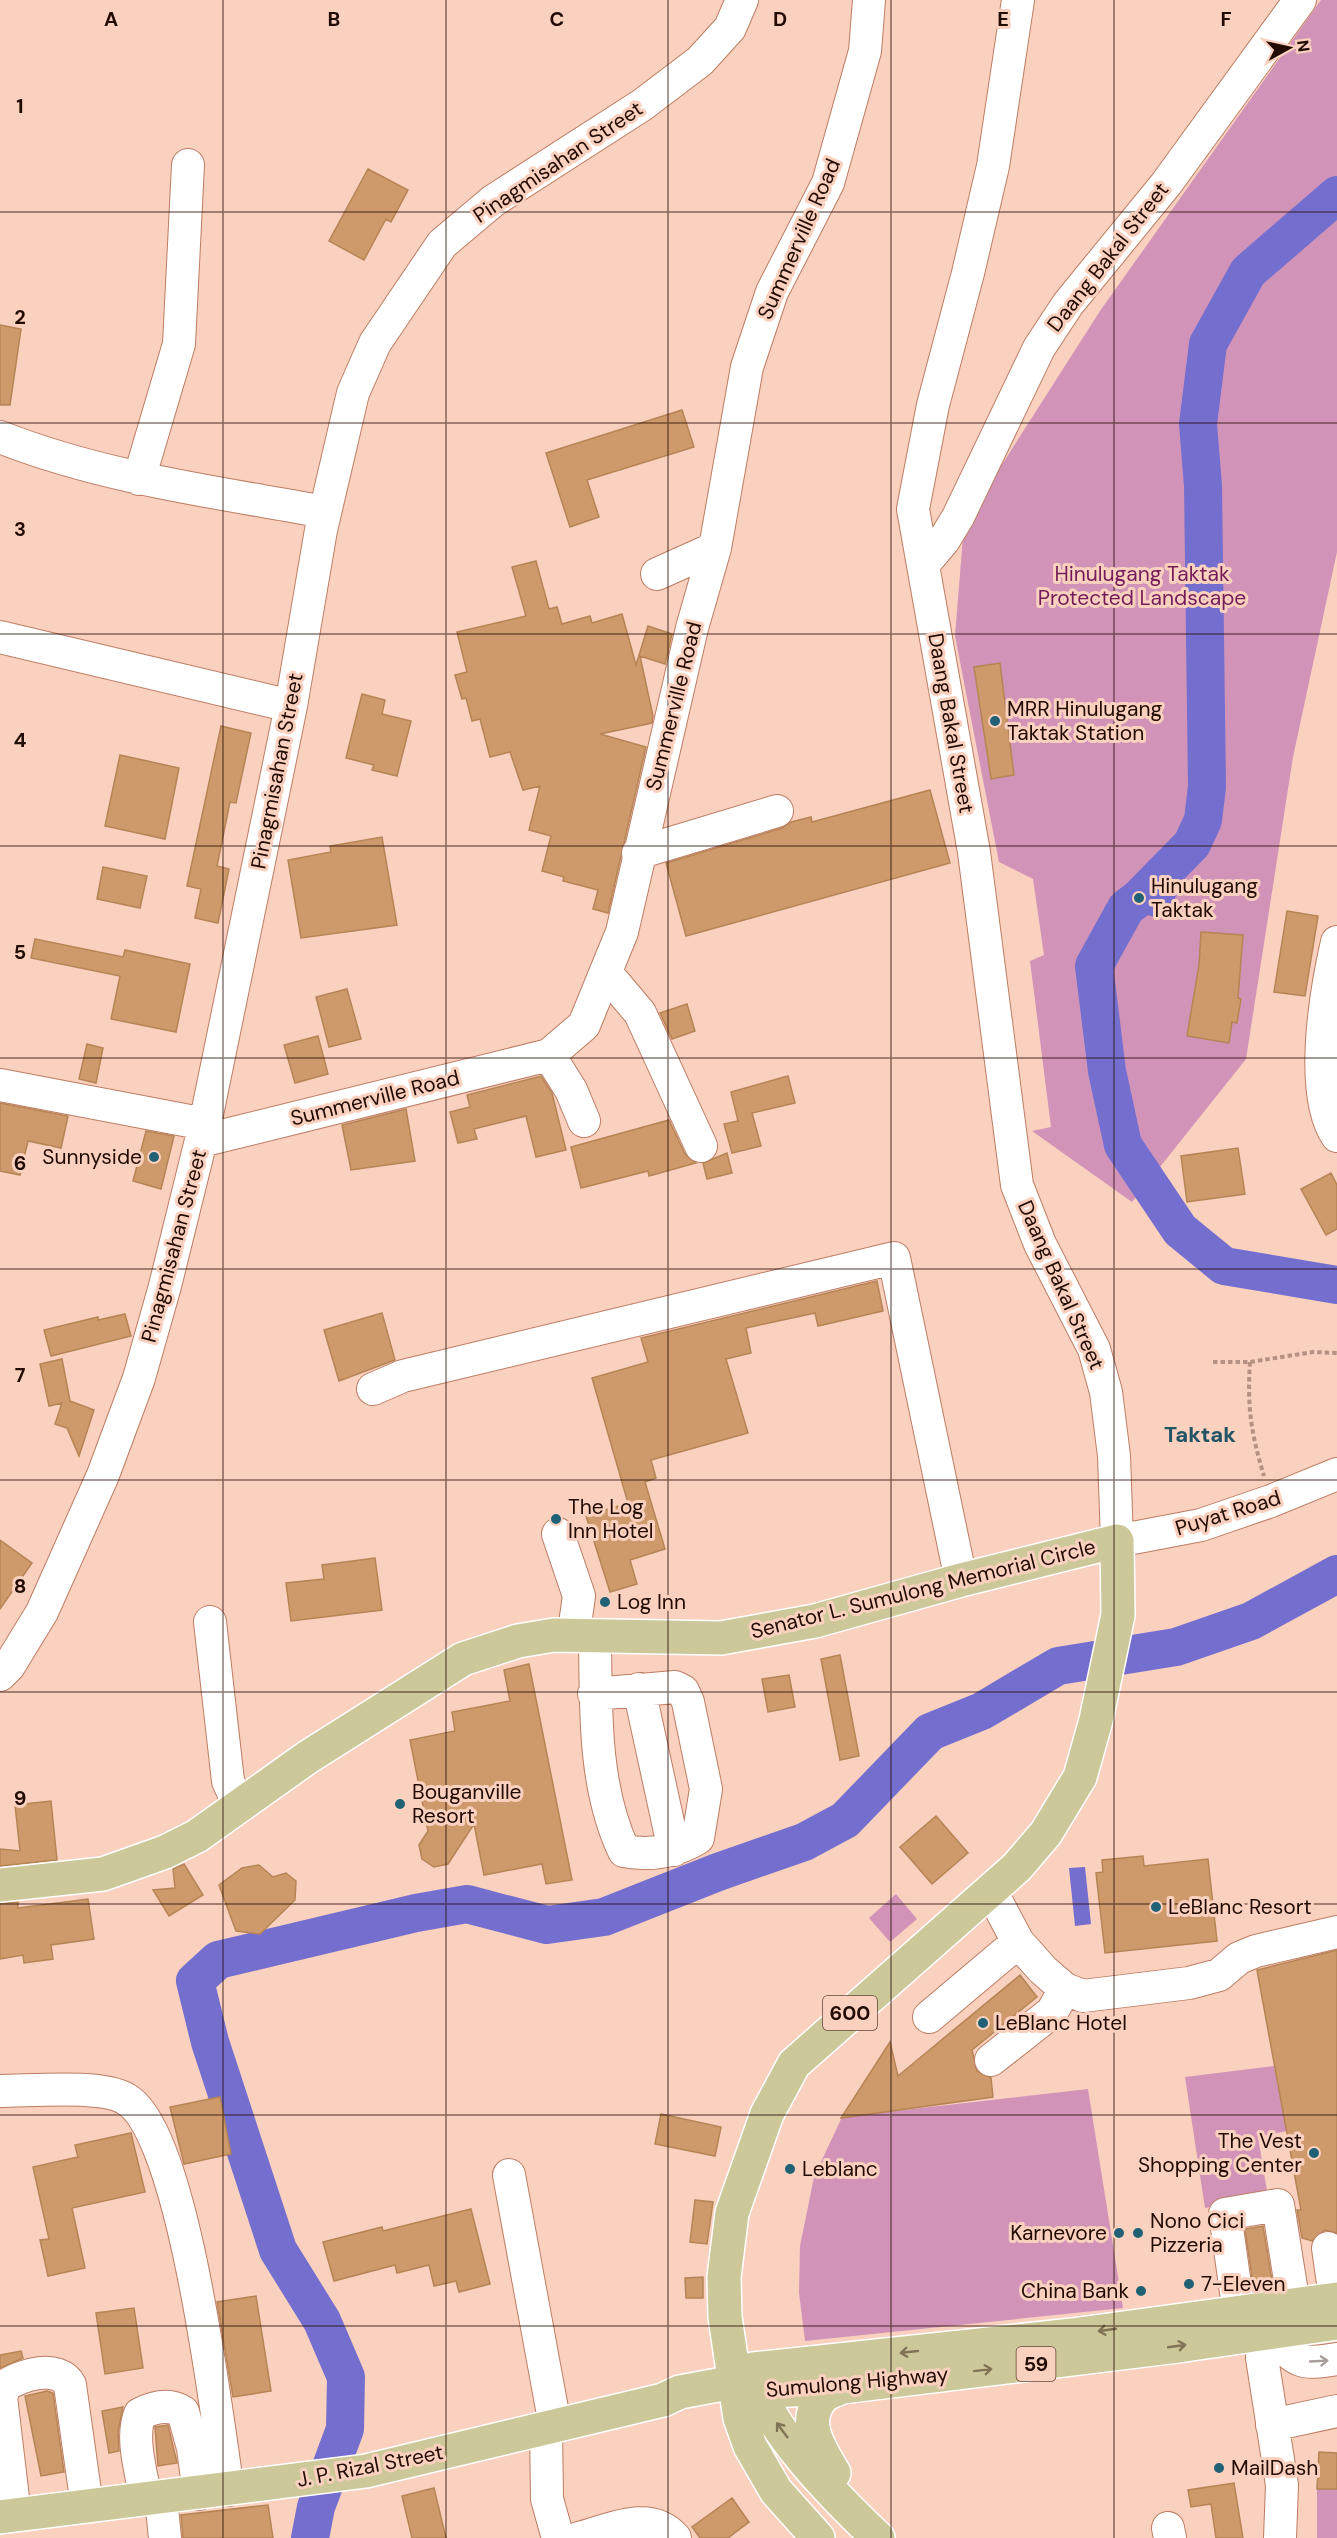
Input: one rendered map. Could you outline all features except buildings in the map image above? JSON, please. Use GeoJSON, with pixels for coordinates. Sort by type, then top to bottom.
{"type":"FeatureCollection","features":[{"type":"Feature","properties":{"kind":"main road","name":"Senator L. Sumulong Memorial Circle"},"geometry":{"type":"LineString","coordinates":[[0,1885],[73,1878],[136,1864],[197,1836],[308,1757],[463,1659],[518,1641],[587,1636],[721,1638],[815,1621],[961,1580],[1117,1541],[1118,1615],[1096,1720],[1080,1777],[1052,1823],[1017,1867],[794,2064],[768,2114],[749,2166],[748,2216],[740,2276],[748,2381],[740,2418],[747,2437],[776,2491],[818,2538]]}},
{"type":"Feature","properties":{"kind":"main road","name":"Sumulong Highway"},"geometry":{"type":"LineString","coordinates":[[748,2381],[1072,2335],[1234,2326],[1270,2333],[1335,2297]]}},
{"type":"Feature","properties":{"kind":"main road","name":"Sumulong Highway"},"geometry":{"type":"LineString","coordinates":[[748,2381],[842,2387],[1234,2326],[1294,2305],[1335,2297]]}},
{"type":"Feature","properties":{"kind":"main road","name":"Senator L. Sumulong Memorial Circle"},"geometry":{"type":"LineString","coordinates":[[748,2381],[834,2495],[877,2537]]}},
{"type":"Feature","properties":{"kind":"main road","name":"J. P. Rizal Street"},"geometry":{"type":"LineString","coordinates":[[7,2516],[214,2492],[366,2471],[663,2400],[680,2392],[748,2381]]}},
{"type":"Feature","properties":{"kind":"main road"},"geometry":{"type":"LineString","coordinates":[[842,2387],[822,2398],[815,2414],[813,2438],[844,2491],[877,2537]]}},
{"type":"Feature","properties":{"kind":"main road"},"geometry":{"type":"LineString","coordinates":[[663,2400],[701,2397],[710,2400],[718,2409],[741,2450],[776,2491]]}},
{"type":"Feature","properties":{"kind":"street","name":"Pinagmisahan Street"},"geometry":{"type":"LineString","coordinates":[[0,1675],[9,1666],[42,1612],[104,1474],[139,1378],[203,1132],[291,706],[325,512],[352,393],[375,343],[442,244],[493,201],[642,105],[700,61],[730,28],[742,0]]}},
{"type":"Feature","properties":{"kind":"street","name":"Summerville Road"},"geometry":{"type":"LineString","coordinates":[[203,1132],[549,1055],[584,1025],[607,974],[621,932],[692,627],[715,548],[747,367],[772,292],[828,183],[865,51],[869,0]]}},
{"type":"Feature","properties":{"kind":"street","name":"600"},"geometry":{"type":"LineString","coordinates":[[923,565],[913,508],[933,405],[968,273],[993,166],[1018,0]]}},
{"type":"Feature","properties":{"kind":"street","name":"Daang Bakal Street"},"geometry":{"type":"LineString","coordinates":[[1117,1541],[1114,1456],[1106,1392],[1097,1360],[1069,1298],[1040,1244],[1017,1185],[972,840],[923,565],[944,540],[958,517],[1038,348],[1068,304],[1166,184],[1300,0]]}},
{"type":"Feature","properties":{"kind":"street"},"geometry":{"type":"LineString","coordinates":[[139,479],[179,344],[188,165]]}},
{"type":"Feature","properties":{"kind":"street"},"geometry":{"type":"LineString","coordinates":[[0,437],[37,452],[139,479],[325,512]]}},
{"type":"Feature","properties":{"kind":"street"},"geometry":{"type":"LineString","coordinates":[[657,574],[715,548]]}},
{"type":"Feature","properties":{"kind":"street"},"geometry":{"type":"LineString","coordinates":[[0,638],[291,706]]}},
{"type":"Feature","properties":{"kind":"street"},"geometry":{"type":"LineString","coordinates":[[638,853],[777,812]]}},
{"type":"Feature","properties":{"kind":"street"},"geometry":{"type":"LineString","coordinates":[[1337,942],[1322,1042],[1322,1082],[1332,1128],[1337,1136]]}},
{"type":"Feature","properties":{"kind":"street"},"geometry":{"type":"LineString","coordinates":[[607,974],[640,1013],[701,1146]]}},
{"type":"Feature","properties":{"kind":"street"},"geometry":{"type":"LineString","coordinates":[[549,1055],[571,1090],[584,1121]]}},
{"type":"Feature","properties":{"kind":"street"},"geometry":{"type":"LineString","coordinates":[[0,1085],[203,1132]]}},
{"type":"Feature","properties":{"kind":"street"},"geometry":{"type":"LineString","coordinates":[[373,1389],[403,1376],[894,1258],[961,1580]]}},
{"type":"Feature","properties":{"kind":"street","name":"Puyat Road"},"geometry":{"type":"LineString","coordinates":[[1117,1541],[1201,1525],[1272,1501],[1337,1474]]}},
{"type":"Feature","properties":{"kind":"street"},"geometry":{"type":"LineString","coordinates":[[558,1534],[579,1596],[576,1617],[587,1636],[601,1767],[614,1829],[624,1851],[640,1854],[674,1850],[698,1838],[706,1789],[688,1702],[683,1691],[675,1687],[594,1694]]}},
{"type":"Feature","properties":{"kind":"street"},"geometry":{"type":"LineString","coordinates":[[210,1622],[228,1781],[239,1806]]}},
{"type":"Feature","properties":{"kind":"street"},"geometry":{"type":"LineString","coordinates":[[639,1689],[674,1850]]}},
{"type":"Feature","properties":{"kind":"street"},"geometry":{"type":"LineString","coordinates":[[991,1892],[1018,1942],[1043,1970],[1065,1989],[1083,1996],[1189,1983],[1219,1974],[1239,1958],[1256,1951],[1337,1932]]}},
{"type":"Feature","properties":{"kind":"street"},"geometry":{"type":"LineString","coordinates":[[929,2017],[1018,1942]]}},
{"type":"Feature","properties":{"kind":"street"},"geometry":{"type":"LineString","coordinates":[[991,2060],[1052,2012],[1065,1989]]}},
{"type":"Feature","properties":{"kind":"street"},"geometry":{"type":"LineString","coordinates":[[0,2091],[105,2091],[127,2099],[148,2123],[174,2192],[187,2242],[207,2343],[214,2492]]}},
{"type":"Feature","properties":{"kind":"street"},"geometry":{"type":"LineString","coordinates":[[509,2175],[550,2426],[547,2499],[558,2538]]}},
{"type":"Feature","properties":{"kind":"street"},"geometry":{"type":"LineString","coordinates":[[1279,2534],[1264,2490],[1245,2362],[1239,2349],[1234,2326],[1225,2214],[1278,2205],[1294,2305]]}},
{"type":"Feature","properties":{"kind":"street"},"geometry":{"type":"LineString","coordinates":[[1328,2248],[1335,2297]]}},
{"type":"Feature","properties":{"kind":"street"},"geometry":{"type":"LineString","coordinates":[[1279,2534],[1282,2485],[1262,2358],[1263,2343],[1270,2333],[1294,2359],[1316,2362],[1337,2359]]}},
{"type":"Feature","properties":{"kind":"street"},"geometry":{"type":"LineString","coordinates":[[7,2516],[2,2397],[5,2386],[22,2377],[57,2372],[66,2377],[70,2385],[87,2506]]}},
{"type":"Feature","properties":{"kind":"street"},"geometry":{"type":"LineString","coordinates":[[165,2538],[138,2445],[137,2420],[140,2414],[161,2406],[175,2407],[183,2412],[193,2448],[214,2492]]}},
{"type":"Feature","properties":{"kind":"street"},"geometry":{"type":"LineString","coordinates":[[1272,2425],[1337,2411]]}},
{"type":"Feature","properties":{"kind":"street"},"geometry":{"type":"LineString","coordinates":[[579,2538],[645,2521],[664,2527],[675,2538]]}},
{"type":"Feature","properties":{"kind":"path"},"geometry":{"type":"LineString","coordinates":[[1213,1362],[1250,1362],[1313,1352],[1337,1353]]}},
{"type":"Feature","properties":{"kind":"path"},"geometry":{"type":"LineString","coordinates":[[1250,1362],[1248,1398],[1251,1432],[1272,1501]]}},
{"type":"Feature","properties":{"kind":"green space","name":"Hinulugang Taktak Protected Landscape"},"geometry":{"type":"Polygon","coordinates":[[[1321,0],[1337,0],[1337,552],[1293,757],[1246,1059],[1132,1202],[1032,1131],[1051,1127],[1030,961],[1044,955],[1033,879],[999,862],[955,636],[964,524],[1100,311],[1321,0]]]}},
{"type":"Feature","properties":{"kind":"green space"},"geometry":{"type":"Polygon","coordinates":[[[896,1894],[917,1919],[890,1942],[869,1918],[896,1894]]]}},
{"type":"Feature","properties":{"kind":"green space"},"geometry":{"type":"Polygon","coordinates":[[[1274,2066],[1287,2131],[1258,2137],[1268,2197],[1205,2208],[1185,2077],[1274,2066]]]}},
{"type":"Feature","properties":{"kind":"green space"},"geometry":{"type":"Polygon","coordinates":[[[1088,2089],[1123,2308],[805,2341],[799,2293],[800,2246],[814,2177],[842,2117],[1088,2089]]]}},
{"type":"Feature","properties":{"kind":"green space"},"geometry":{"type":"Polygon","coordinates":[[[1317,2489],[1337,2489],[1337,2538],[1317,2538],[1317,2489]]]}},
{"type":"Feature","properties":{"kind":"shaded area"},"geometry":{"type":"Polygon","coordinates":[[[1207,787],[1212,824],[1174,900],[1154,917],[1126,908],[1115,894],[1138,880],[1148,866],[1169,855],[1182,842],[1197,817],[1207,787]]]}},
{"type":"Feature","properties":{"kind":"shaded area"},"geometry":{"type":"Polygon","coordinates":[[[1085,1867],[1091,1924],[1075,1926],[1069,1868],[1085,1867]]]}},
{"type":"Feature","properties":{"kind":"waterway"},"geometry":{"type":"LineString","coordinates":[[1337,195],[1248,272],[1208,344],[1198,424],[1203,486],[1207,787],[1203,820],[1192,844],[1139,898],[1126,908],[1094,966],[1107,1071],[1123,1145],[1180,1230],[1224,1266],[1337,1285]]}},
{"type":"Feature","properties":{"kind":"waterway"},"geometry":{"type":"LineString","coordinates":[[310,2538],[316,2507],[345,2429],[346,2377],[322,2321],[278,2250],[210,2042],[195,1981],[218,1960],[416,1913],[467,1904],[547,1925],[604,1917],[718,1872],[804,1842],[845,1820],[930,1732],[982,1711],[1058,1666],[1176,1647],[1251,1621],[1337,1574]]}},
{"type":"Feature","properties":{"kind":"place","name":"MRR Hinulugang Taktak Station"},"geometry":{"type":"Point","coordinates":[995,721]}},
{"type":"Feature","properties":{"kind":"place","name":"Hinulugang Taktak"},"geometry":{"type":"Point","coordinates":[1139,898]}},
{"type":"Feature","properties":{"kind":"place","name":"Sunnyside"},"geometry":{"type":"Point","coordinates":[154,1157]}},
{"type":"Feature","properties":{"kind":"place","name":"The Log Inn Hotel"},"geometry":{"type":"Point","coordinates":[556,1519]}},
{"type":"Feature","properties":{"kind":"place","name":"Log Inn"},"geometry":{"type":"Point","coordinates":[605,1602]}},
{"type":"Feature","properties":{"kind":"place","name":"Bouganville Resort"},"geometry":{"type":"Point","coordinates":[400,1804]}},
{"type":"Feature","properties":{"kind":"place","name":"LeBlanc Resort"},"geometry":{"type":"Point","coordinates":[1156,1907]}},
{"type":"Feature","properties":{"kind":"place","name":"LeBlanc Hotel"},"geometry":{"type":"Point","coordinates":[983,2023]}},
{"type":"Feature","properties":{"kind":"place","name":"The Vest Shopping Center"},"geometry":{"type":"Point","coordinates":[1314,2153]}},
{"type":"Feature","properties":{"kind":"place","name":"Leblanc"},"geometry":{"type":"Point","coordinates":[790,2169]}},
{"type":"Feature","properties":{"kind":"place","name":"Karnevore"},"geometry":{"type":"Point","coordinates":[1119,2233]}},
{"type":"Feature","properties":{"kind":"place","name":"Nono Cici Pizzeria"},"geometry":{"type":"Point","coordinates":[1138,2233]}},
{"type":"Feature","properties":{"kind":"place","name":"7-Eleven"},"geometry":{"type":"Point","coordinates":[1189,2284]}},
{"type":"Feature","properties":{"kind":"place","name":"China Bank"},"geometry":{"type":"Point","coordinates":[1141,2291]}},
{"type":"Feature","properties":{"kind":"place","name":"MailDash"},"geometry":{"type":"Point","coordinates":[1219,2468]}},
{"type":"Feature","properties":{"kind":"district","name":"Taktak"},"geometry":{"type":"Point","coordinates":[1200,1434]}}]}
